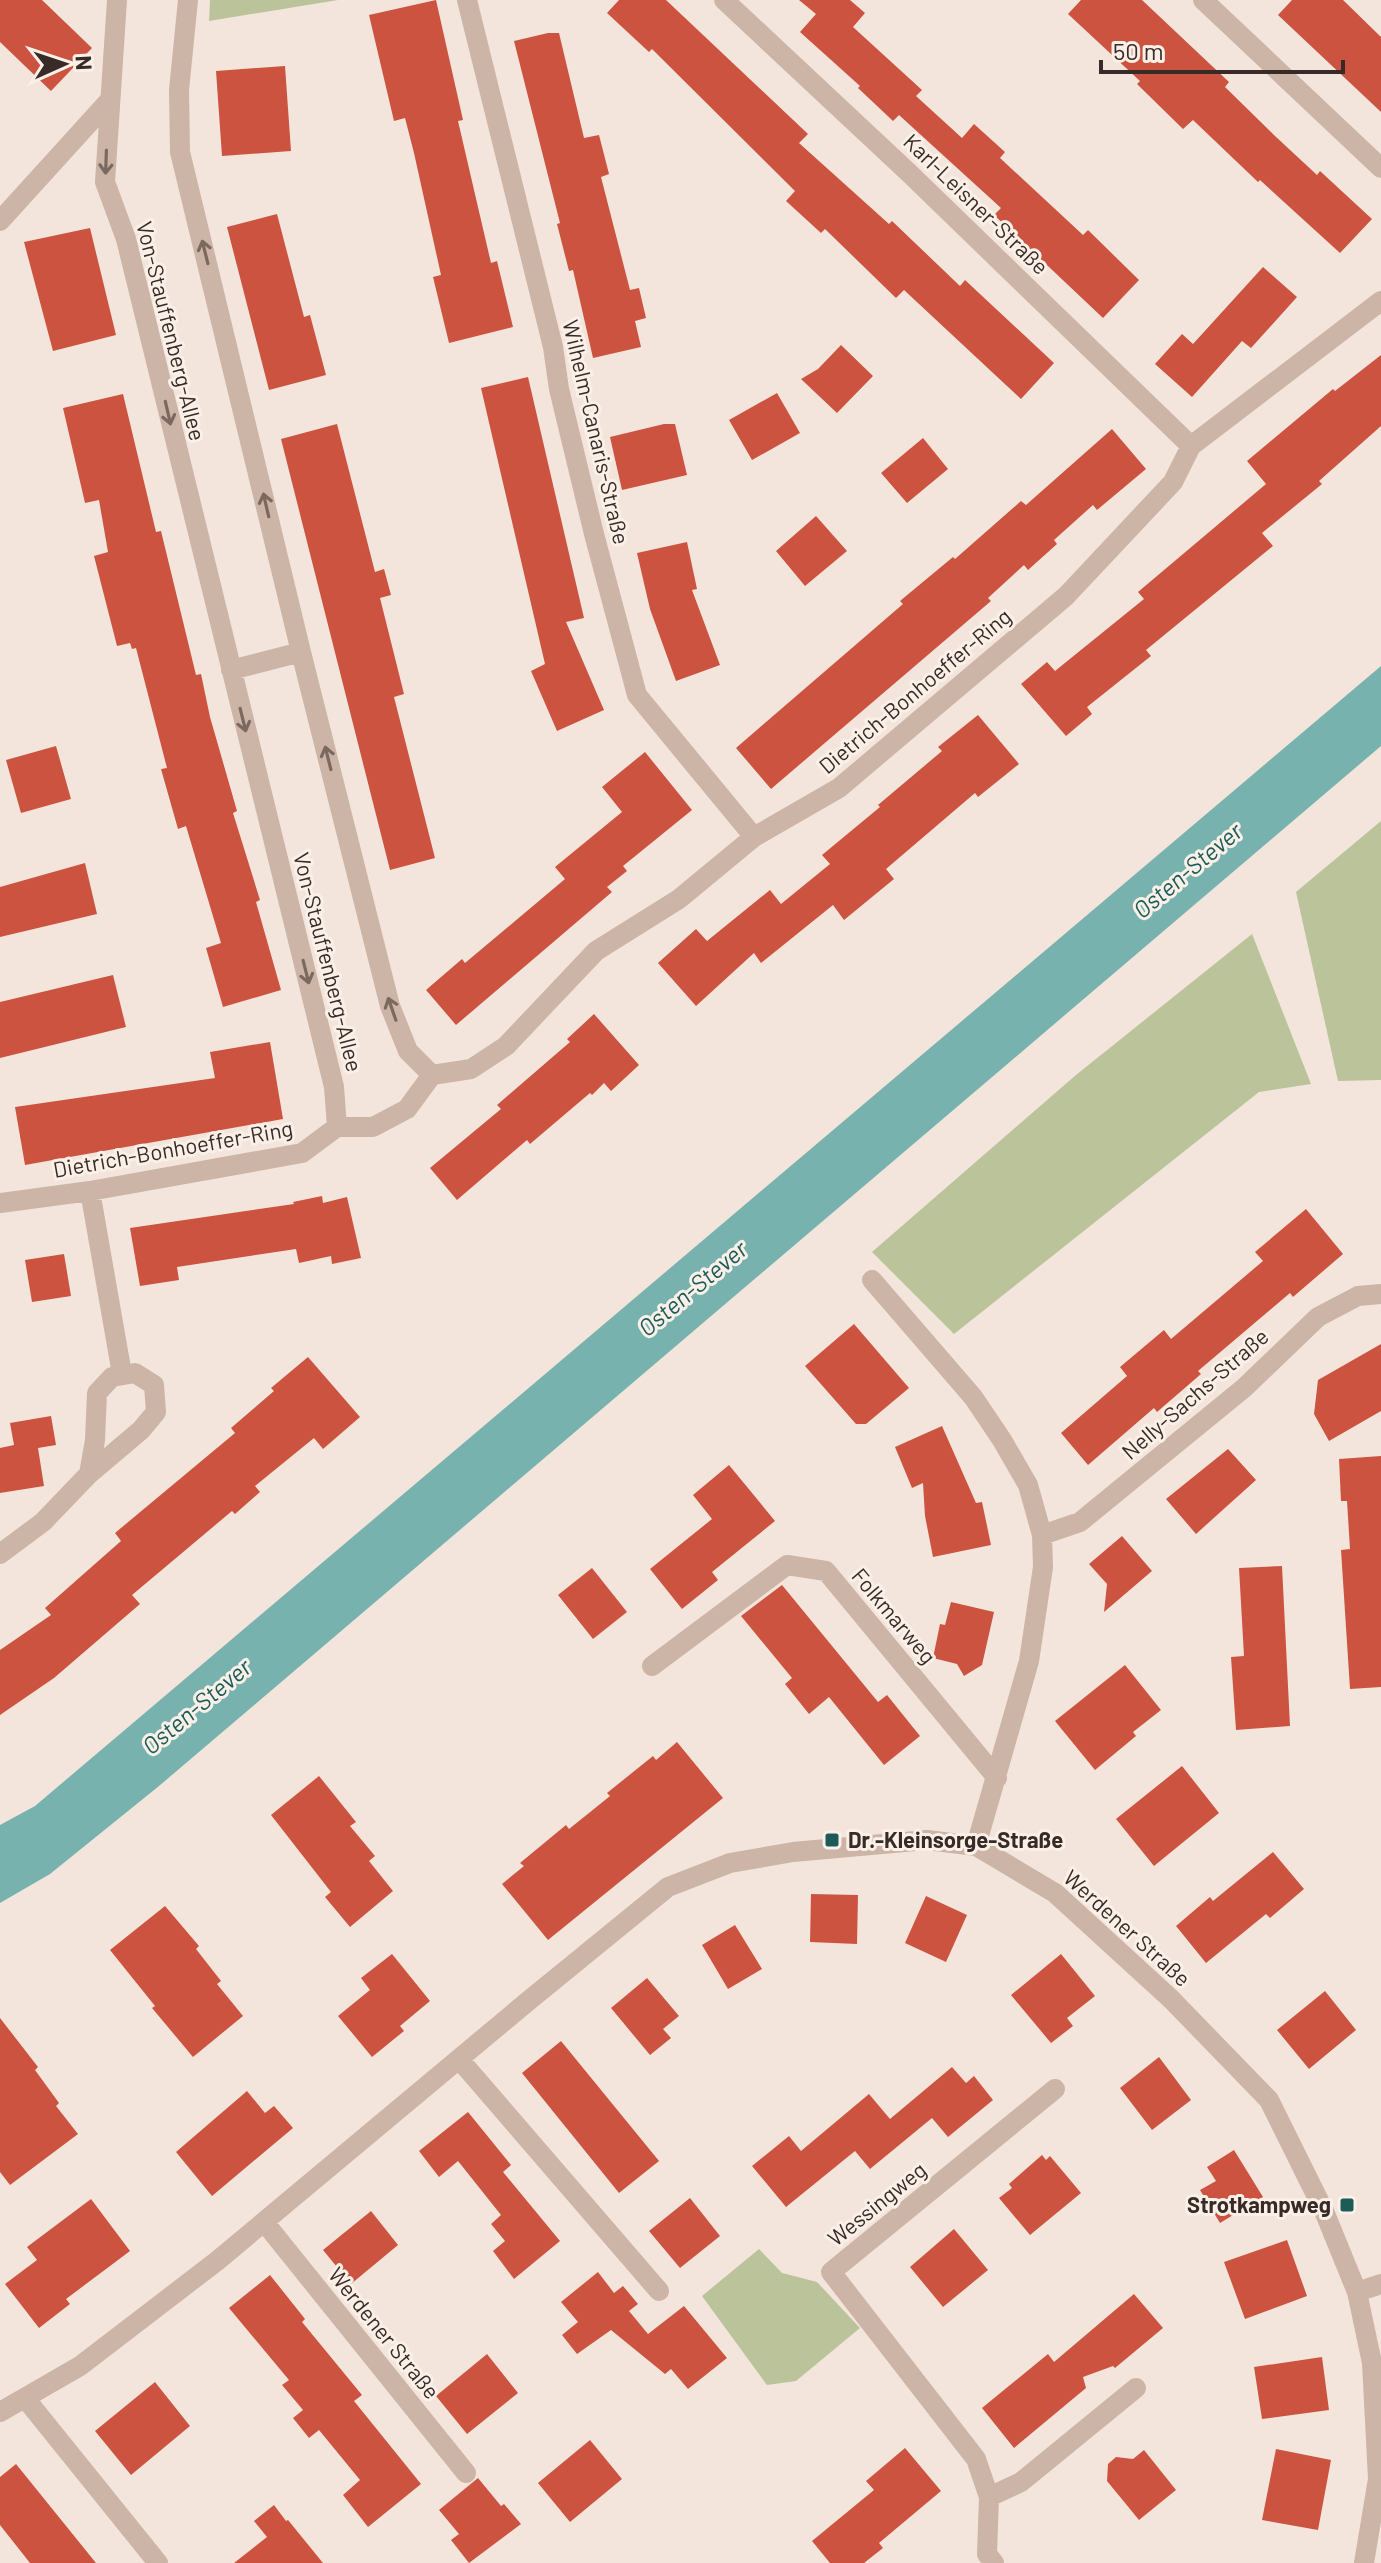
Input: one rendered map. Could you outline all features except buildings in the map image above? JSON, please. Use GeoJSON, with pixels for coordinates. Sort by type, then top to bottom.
{"type":"FeatureCollection","features":[{"type":"Feature","properties":{"kind":"street","name":"Von-Stauffenberg-Allee"},"geometry":{"type":"LineString","coordinates":[[117,0],[105,182],[126,239],[334,1087],[337,1127]]}},
{"type":"Feature","properties":{"kind":"street"},"geometry":{"type":"LineString","coordinates":[[188,0],[179,90],[180,152],[390,1006],[408,1051],[432,1075],[407,1109],[373,1127],[337,1127]]}},
{"type":"Feature","properties":{"kind":"street","name":"Wilhelm-Canaris-Straße"},"geometry":{"type":"LineString","coordinates":[[467,0],[549,332],[559,389],[594,534],[637,695],[754,837]]}},
{"type":"Feature","properties":{"kind":"street","name":"Karl-Leisner-Straße"},"geometry":{"type":"LineString","coordinates":[[724,0],[908,172],[1191,446]]}},
{"type":"Feature","properties":{"kind":"street"},"geometry":{"type":"LineString","coordinates":[[1203,0],[1381,168]]}},
{"type":"Feature","properties":{"kind":"street"},"geometry":{"type":"LineString","coordinates":[[0,221],[108,102]]}},
{"type":"Feature","properties":{"kind":"street","name":"Dietrich-Bonhoeffer-Ring"},"geometry":{"type":"LineString","coordinates":[[432,1075],[471,1069],[506,1046],[596,951],[679,899],[754,837],[839,788],[1066,596],[1173,482],[1191,446],[1381,301]]}},
{"type":"Feature","properties":{"kind":"street"},"geometry":{"type":"LineString","coordinates":[[231,670],[301,652]]}},
{"type":"Feature","properties":{"kind":"street","name":"Dietrich-Bonhoeffer-Ring"},"geometry":{"type":"LineString","coordinates":[[0,1203],[90,1191],[302,1153],[337,1127]]}},
{"type":"Feature","properties":{"kind":"street"},"geometry":{"type":"LineString","coordinates":[[90,1191],[122,1374]]}},
{"type":"Feature","properties":{"kind":"street"},"geometry":{"type":"LineString","coordinates":[[872,1280],[973,1397],[1002,1440],[1028,1485],[1042,1535],[1043,1567],[1029,1661],[976,1846]]}},
{"type":"Feature","properties":{"kind":"street","name":"Nelly-Sachs-Straße"},"geometry":{"type":"LineString","coordinates":[[1042,1535],[1080,1522],[1244,1388],[1318,1317],[1358,1296],[1381,1294]]}},
{"type":"Feature","properties":{"kind":"street"},"geometry":{"type":"LineString","coordinates":[[0,1554],[43,1522],[89,1474],[141,1430],[156,1412],[154,1385],[135,1373],[112,1377],[97,1393],[95,1440],[89,1474]]}},
{"type":"Feature","properties":{"kind":"street","name":"Folkmarweg"},"geometry":{"type":"LineString","coordinates":[[652,1666],[787,1565],[826,1571],[997,1778]]}},
{"type":"Feature","properties":{"kind":"street","name":"Werdener Straße"},"geometry":{"type":"LineString","coordinates":[[0,2412],[106,2348],[265,2223],[668,1887],[730,1863],[793,1852],[927,1840],[976,1846],[1055,1893],[1171,1999],[1269,2100],[1324,2211],[1357,2292],[1372,2363],[1378,2479],[1364,2563]]}},
{"type":"Feature","properties":{"kind":"street"},"geometry":{"type":"LineString","coordinates":[[459,2059],[659,2291]]}},
{"type":"Feature","properties":{"kind":"street","name":"Wessingweg"},"geometry":{"type":"LineString","coordinates":[[986,2560],[989,2497],[976,2459],[831,2272],[1055,2089]]}},
{"type":"Feature","properties":{"kind":"street","name":"Werdener Straße"},"geometry":{"type":"LineString","coordinates":[[265,2223],[466,2473]]}},
{"type":"Feature","properties":{"kind":"street"},"geometry":{"type":"LineString","coordinates":[[1357,2292],[1381,2284]]}},
{"type":"Feature","properties":{"kind":"street"},"geometry":{"type":"LineString","coordinates":[[989,2497],[1021,2482],[1136,2388]]}},
{"type":"Feature","properties":{"kind":"street"},"geometry":{"type":"LineString","coordinates":[[25,2398],[158,2563]]}},
{"type":"Feature","properties":{"kind":"green space"},"geometry":{"type":"Polygon","coordinates":[[[210,0],[338,0],[209,21],[210,0]]]}},
{"type":"Feature","properties":{"kind":"green space"},"geometry":{"type":"Polygon","coordinates":[[[1381,821],[1381,1080],[1338,1081],[1296,892],[1381,821]]]}},
{"type":"Feature","properties":{"kind":"green space"},"geometry":{"type":"Polygon","coordinates":[[[1252,934],[1311,1084],[1259,1092],[954,1334],[872,1252],[1076,1075],[1252,934]]]}},
{"type":"Feature","properties":{"kind":"green space"},"geometry":{"type":"Polygon","coordinates":[[[759,2249],[782,2273],[817,2282],[860,2328],[796,2381],[767,2385],[702,2296],[759,2249]]]}},
{"type":"Feature","properties":{"kind":"water","name":"Osten-Stever"},"geometry":{"type":"Polygon","coordinates":[[[1381,666],[1381,746],[159,1786],[50,1874],[0,1903],[0,1825],[35,1806],[1381,666]]]}},
{"type":"Feature","properties":{"kind":"place","name":"Dr.-Kleinsorge-Straße"},"geometry":{"type":"Point","coordinates":[832,1840]}},
{"type":"Feature","properties":{"kind":"place","name":"Strotkampweg"},"geometry":{"type":"Point","coordinates":[1347,2205]}}]}
